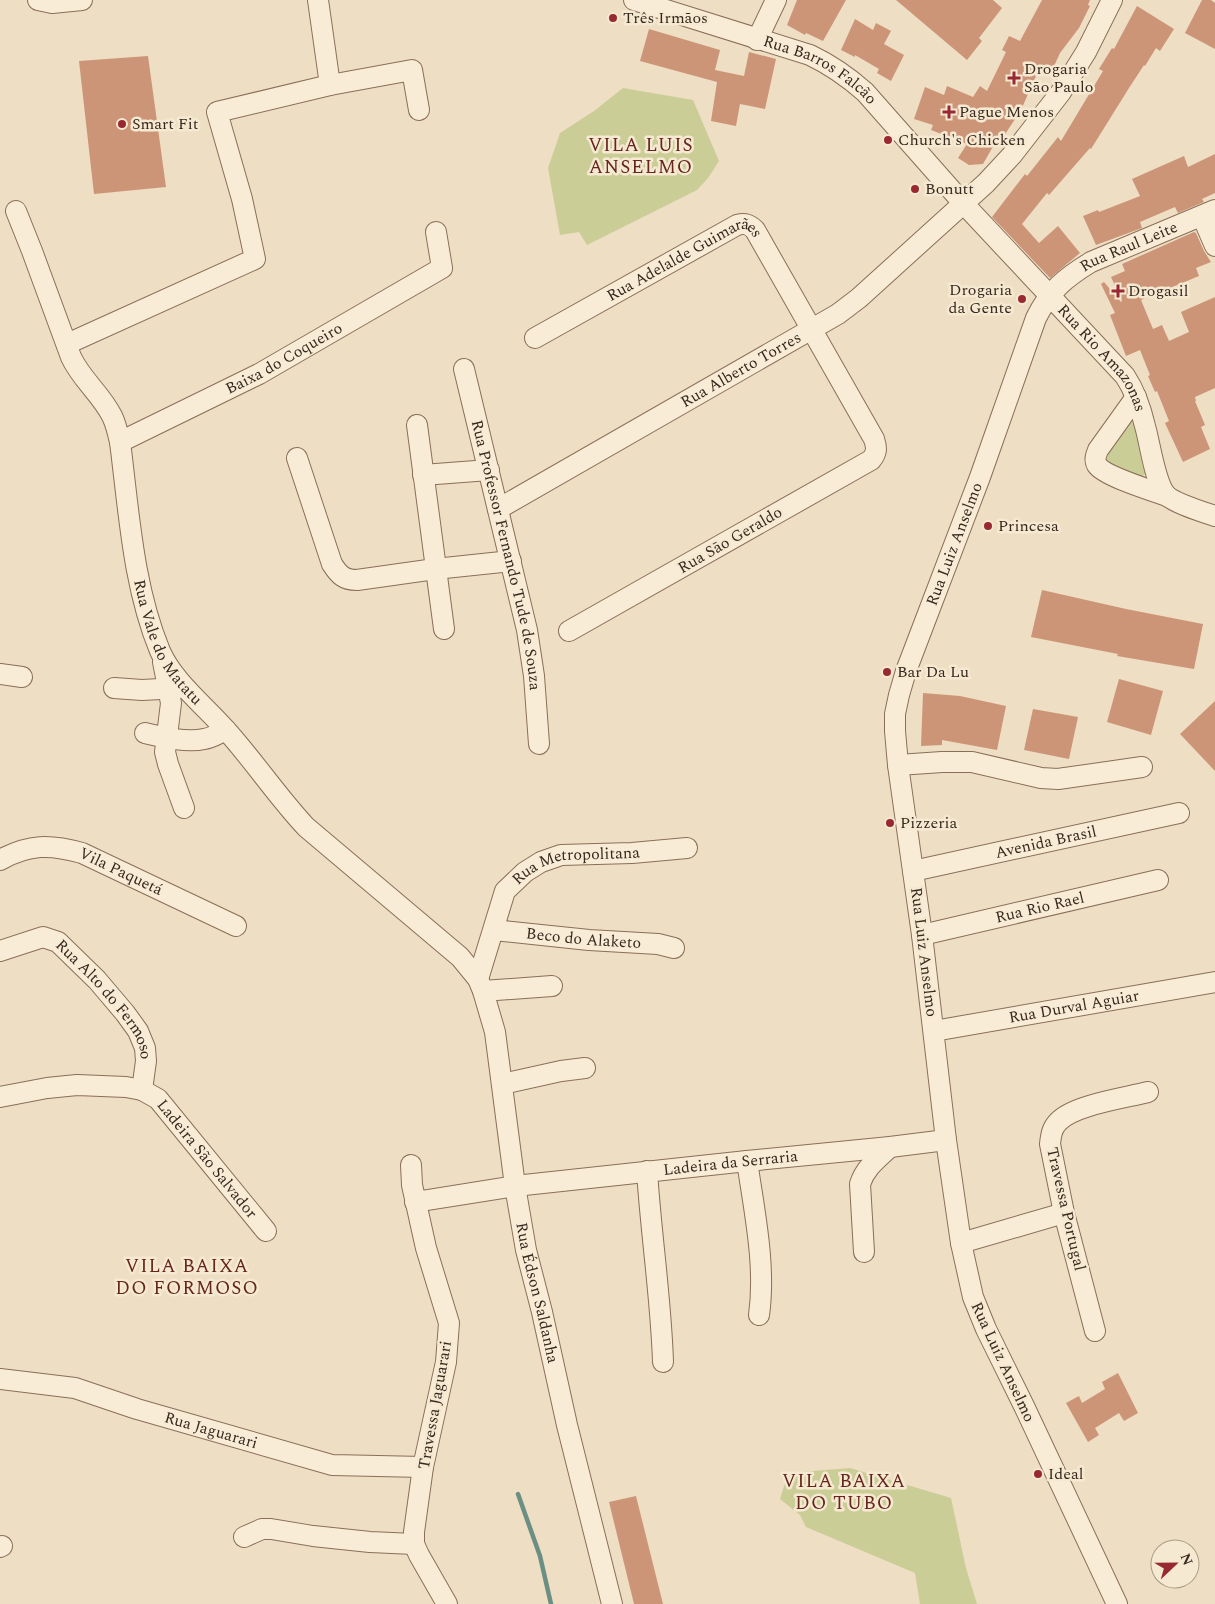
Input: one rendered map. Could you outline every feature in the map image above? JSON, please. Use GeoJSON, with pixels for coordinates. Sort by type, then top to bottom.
{"type":"FeatureCollection","features":[{"type":"Feature","properties":{"kind":"street"},"geometry":{"type":"LineString","coordinates":[[38,0],[52,3],[82,0]]}},
{"type":"Feature","properties":{"kind":"street"},"geometry":{"type":"LineString","coordinates":[[318,0],[330,85]]}},
{"type":"Feature","properties":{"kind":"street","name":"Rua Barros Falcão"},"geometry":{"type":"LineString","coordinates":[[634,0],[810,55],[832,66],[851,79],[865,92],[963,203]]}},
{"type":"Feature","properties":{"kind":"street"},"geometry":{"type":"LineString","coordinates":[[757,40],[776,0]]}},
{"type":"Feature","properties":{"kind":"street","name":"Rua Alberto Torres"},"geometry":{"type":"LineString","coordinates":[[498,509],[838,314],[859,298],[986,183],[1012,155],[1061,92],[1086,52],[1112,0]]}},
{"type":"Feature","properties":{"kind":"street"},"geometry":{"type":"LineString","coordinates":[[67,344],[255,259],[242,199],[217,112],[330,85],[412,70],[419,110]]}},
{"type":"Feature","properties":{"kind":"street","name":"Rua Rio Amazonas"},"geometry":{"type":"LineString","coordinates":[[963,203],[1125,376],[1136,397],[1161,487],[1167,496]]}},
{"type":"Feature","properties":{"kind":"street","name":"Rua Vale do Matatu"},"geometry":{"type":"LineString","coordinates":[[16,211],[77,368],[112,416],[120,442],[141,592],[161,652],[173,672],[177,688],[226,730],[288,808],[306,827],[460,956],[481,985]]}},
{"type":"Feature","properties":{"kind":"street"},"geometry":{"type":"LineString","coordinates":[[1209,213],[1215,246]]}},
{"type":"Feature","properties":{"kind":"street","name":"Rua Raul Leite"},"geometry":{"type":"LineString","coordinates":[[1049,295],[1074,272],[1091,262],[1209,213]]}},
{"type":"Feature","properties":{"kind":"street","name":"Rua Adelalde Guimarães"},"geometry":{"type":"LineString","coordinates":[[535,338],[737,225],[743,223],[750,224],[812,328],[874,439]]}},
{"type":"Feature","properties":{"kind":"street","name":"Baixa do Coqueiro"},"geometry":{"type":"LineString","coordinates":[[120,442],[260,374],[442,268],[436,232]]}},
{"type":"Feature","properties":{"kind":"street","name":"Rua Luiz Anselmo"},"geometry":{"type":"LineString","coordinates":[[1049,295],[1036,318],[980,478],[906,671],[899,695],[895,731],[934,1031],[946,1140],[961,1243],[973,1296],[980,1318],[1034,1427],[1117,1604]]}},
{"type":"Feature","properties":{"kind":"street","name":"Rua Professor Fernando Tude de Souza"},"geometry":{"type":"LineString","coordinates":[[464,369],[528,639],[534,676],[539,744]]}},
{"type":"Feature","properties":{"kind":"street"},"geometry":{"type":"LineString","coordinates":[[1136,397],[1098,450],[1095,461],[1100,469],[1215,516]]}},
{"type":"Feature","properties":{"kind":"street"},"geometry":{"type":"LineString","coordinates":[[417,425],[444,630]]}},
{"type":"Feature","properties":{"kind":"street","name":"Rua Sāo Geraldo"},"geometry":{"type":"LineString","coordinates":[[569,631],[871,460],[875,454],[876,447],[874,439]]}},
{"type":"Feature","properties":{"kind":"street"},"geometry":{"type":"LineString","coordinates":[[297,458],[332,564],[342,577],[348,580],[511,562]]}},
{"type":"Feature","properties":{"kind":"street"},"geometry":{"type":"LineString","coordinates":[[423,475],[489,470]]}},
{"type":"Feature","properties":{"kind":"street"},"geometry":{"type":"LineString","coordinates":[[0,674],[22,677]]}},
{"type":"Feature","properties":{"kind":"street"},"geometry":{"type":"LineString","coordinates":[[114,688],[177,688],[171,703],[165,752],[184,808]]}},
{"type":"Feature","properties":{"kind":"street"},"geometry":{"type":"LineString","coordinates":[[145,733],[166,738],[194,740],[205,739],[226,730]]}},
{"type":"Feature","properties":{"kind":"street"},"geometry":{"type":"LineString","coordinates":[[898,765],[972,762],[1041,778],[1058,778],[1142,767]]}},
{"type":"Feature","properties":{"kind":"street","name":"Avenida Brasil"},"geometry":{"type":"LineString","coordinates":[[913,871],[1179,814]]}},
{"type":"Feature","properties":{"kind":"street","name":"Vila Paquetá"},"geometry":{"type":"LineString","coordinates":[[0,860],[17,851],[44,846],[64,848],[82,853],[236,926]]}},
{"type":"Feature","properties":{"kind":"street","name":"Rua Metropolitana"},"geometry":{"type":"LineString","coordinates":[[481,985],[505,891],[525,872],[540,862],[561,855],[632,853],[687,848]]}},
{"type":"Feature","properties":{"kind":"street","name":"Rua Rio Rael"},"geometry":{"type":"LineString","coordinates":[[922,935],[1158,880]]}},
{"type":"Feature","properties":{"kind":"street","name":"Beco do Alaketo"},"geometry":{"type":"LineString","coordinates":[[494,930],[589,940],[658,944],[674,948]]}},
{"type":"Feature","properties":{"kind":"street","name":"Rua Alto do Fermoso"},"geometry":{"type":"LineString","coordinates":[[0,951],[43,937],[58,942],[97,980],[138,1031],[145,1048],[146,1061],[142,1090]]}},
{"type":"Feature","properties":{"kind":"street","name":"Rua Durval Aguiar"},"geometry":{"type":"LineString","coordinates":[[934,1031],[1215,982]]}},
{"type":"Feature","properties":{"kind":"street"},"geometry":{"type":"LineString","coordinates":[[481,985],[552,986]]}},
{"type":"Feature","properties":{"kind":"street","name":"Rua Édson Saldanha"},"geometry":{"type":"LineString","coordinates":[[481,985],[495,1032],[515,1186],[526,1250],[612,1604]]}},
{"type":"Feature","properties":{"kind":"street"},"geometry":{"type":"LineString","coordinates":[[502,1084],[585,1068]]}},
{"type":"Feature","properties":{"kind":"street"},"geometry":{"type":"LineString","coordinates":[[0,1097],[47,1088],[77,1085],[104,1085],[142,1090]]}},
{"type":"Feature","properties":{"kind":"street","name":"Ladeira São Salvador"},"geometry":{"type":"LineString","coordinates":[[142,1090],[158,1099],[266,1231]]}},
{"type":"Feature","properties":{"kind":"street","name":"Travessa Portugal"},"geometry":{"type":"LineString","coordinates":[[1095,1331],[1064,1213],[1050,1144],[1051,1133],[1058,1122],[1082,1108],[1148,1092]]}},
{"type":"Feature","properties":{"kind":"street","name":"Ladeira da Serraria"},"geometry":{"type":"LineString","coordinates":[[415,1202],[515,1186],[946,1140]]}},
{"type":"Feature","properties":{"kind":"street"},"geometry":{"type":"LineString","coordinates":[[864,1252],[860,1184],[868,1167],[890,1147]]}},
{"type":"Feature","properties":{"kind":"street"},"geometry":{"type":"LineString","coordinates":[[747,1161],[758,1237],[761,1301],[759,1315]]}},
{"type":"Feature","properties":{"kind":"street","name":"Travessa Jaguarari"},"geometry":{"type":"LineString","coordinates":[[411,1165],[415,1202],[426,1248],[449,1322],[446,1362],[424,1467],[414,1532],[414,1544]]}},
{"type":"Feature","properties":{"kind":"street"},"geometry":{"type":"LineString","coordinates":[[647,1171],[651,1227],[658,1282],[663,1362]]}},
{"type":"Feature","properties":{"kind":"street"},"geometry":{"type":"LineString","coordinates":[[961,1243],[1064,1213]]}},
{"type":"Feature","properties":{"kind":"street","name":"Rua Jaguarari"},"geometry":{"type":"LineString","coordinates":[[0,1379],[75,1388],[137,1410],[332,1465],[424,1467]]}},
{"type":"Feature","properties":{"kind":"street"},"geometry":{"type":"LineString","coordinates":[[244,1537],[262,1530],[271,1529],[370,1542],[414,1544],[447,1604]]}},
{"type":"Feature","properties":{"kind":"green space"},"geometry":{"type":"Polygon","coordinates":[[[623,88],[693,100],[719,161],[708,178],[697,190],[587,245],[579,232],[560,235],[548,168],[560,133],[594,111],[623,88]]]}},
{"type":"Feature","properties":{"kind":"green space"},"geometry":{"type":"Polygon","coordinates":[[[1131,420],[1137,422],[1148,472],[1141,477],[1106,461],[1106,453],[1131,420]]]}},
{"type":"Feature","properties":{"kind":"green space"},"geometry":{"type":"Polygon","coordinates":[[[850,1468],[951,1498],[966,1568],[977,1604],[920,1604],[915,1573],[806,1527],[800,1515],[780,1499],[788,1473],[850,1468]]]}},
{"type":"Feature","properties":{"kind":"building"},"geometry":{"type":"Polygon","coordinates":[[[797,0],[846,0],[823,41],[806,33],[805,35],[787,25],[797,0]]]}},
{"type":"Feature","properties":{"kind":"building"},"geometry":{"type":"Polygon","coordinates":[[[896,0],[993,0],[1002,8],[979,38],[982,41],[967,60],[896,0]]]}},
{"type":"Feature","properties":{"kind":"building"},"geometry":{"type":"Polygon","coordinates":[[[1042,0],[1090,0],[1088,5],[1090,6],[1079,28],[1060,53],[1050,75],[1039,69],[1021,110],[998,145],[995,143],[983,164],[969,165],[958,158],[967,144],[931,130],[933,125],[914,119],[925,87],[944,95],[947,86],[973,97],[980,86],[987,91],[1006,52],[1002,50],[1009,36],[1020,41],[1042,0]]]}},
{"type":"Feature","properties":{"kind":"building"},"geometry":{"type":"Polygon","coordinates":[[[1202,0],[1211,0],[1215,3],[1215,49],[1185,33],[1202,0]]]}},
{"type":"Feature","properties":{"kind":"building"},"geometry":{"type":"Polygon","coordinates":[[[1137,6],[1174,29],[1160,51],[1156,48],[1144,65],[1091,149],[1049,195],[1047,193],[1022,224],[1039,243],[1058,226],[1080,253],[1050,278],[992,217],[1025,174],[1027,176],[1058,137],[1061,141],[1103,71],[1099,69],[1112,48],[1114,49],[1137,6]]]}},
{"type":"Feature","properties":{"kind":"building"},"geometry":{"type":"Polygon","coordinates":[[[855,19],[873,30],[876,23],[891,31],[884,44],[904,55],[891,81],[877,73],[879,69],[855,55],[855,57],[841,50],[855,19]]]}},
{"type":"Feature","properties":{"kind":"building"},"geometry":{"type":"Polygon","coordinates":[[[649,29],[720,50],[715,70],[744,76],[749,52],[776,59],[765,109],[740,104],[736,126],[711,121],[717,82],[640,61],[649,29]]]}},
{"type":"Feature","properties":{"kind":"building","name":"Smart Fit"},"geometry":{"type":"Polygon","coordinates":[[[148,56],[166,187],[94,194],[79,61],[148,56]]]}},
{"type":"Feature","properties":{"kind":"building"},"geometry":{"type":"Polygon","coordinates":[[[1215,154],[1215,193],[1202,199],[1204,202],[1178,213],[1175,207],[1140,222],[1142,228],[1096,245],[1083,216],[1098,210],[1099,212],[1140,196],[1132,179],[1184,156],[1188,167],[1215,154]]]}},
{"type":"Feature","properties":{"kind":"building"},"geometry":{"type":"Polygon","coordinates":[[[1194,232],[1211,262],[1196,268],[1199,276],[1141,300],[1153,329],[1162,325],[1169,341],[1189,332],[1181,312],[1215,297],[1215,388],[1195,397],[1205,425],[1201,427],[1210,449],[1183,462],[1165,423],[1169,421],[1157,391],[1155,392],[1148,376],[1150,375],[1140,350],[1126,356],[1110,315],[1115,313],[1101,284],[1104,282],[1121,302],[1111,277],[1125,271],[1122,264],[1194,232]]]}},
{"type":"Feature","properties":{"kind":"building"},"geometry":{"type":"Polygon","coordinates":[[[1042,590],[1203,624],[1194,669],[1117,656],[1118,654],[1031,637],[1042,590]]]}},
{"type":"Feature","properties":{"kind":"building"},"geometry":{"type":"Polygon","coordinates":[[[1119,679],[1163,691],[1151,735],[1107,722],[1119,679]]]}},
{"type":"Feature","properties":{"kind":"building"},"geometry":{"type":"Polygon","coordinates":[[[923,693],[960,696],[1006,706],[997,750],[942,740],[942,745],[921,746],[923,693]]]}},
{"type":"Feature","properties":{"kind":"building"},"geometry":{"type":"Polygon","coordinates":[[[1215,701],[1215,771],[1180,734],[1215,701]]]}},
{"type":"Feature","properties":{"kind":"building"},"geometry":{"type":"Polygon","coordinates":[[[1033,709],[1078,717],[1069,759],[1024,750],[1033,709]]]}},
{"type":"Feature","properties":{"kind":"building"},"geometry":{"type":"Polygon","coordinates":[[[1118,1373],[1138,1413],[1124,1421],[1119,1413],[1095,1428],[1099,1435],[1088,1442],[1066,1403],[1079,1396],[1082,1403],[1105,1389],[1102,1382],[1118,1373]]]}},
{"type":"Feature","properties":{"kind":"building"},"geometry":{"type":"Polygon","coordinates":[[[636,1496],[663,1604],[634,1604],[609,1502],[636,1496]]]}},
{"type":"Feature","properties":{"kind":"waterway"},"geometry":{"type":"LineString","coordinates":[[518,1494],[540,1556],[551,1604]]}},
{"type":"Feature","properties":{"kind":"place","name":"Três Irmãos"},"geometry":{"type":"Point","coordinates":[613,18]}},
{"type":"Feature","properties":{"kind":"place","name":"Drogaria São Paulo"},"geometry":{"type":"Point","coordinates":[1014,78]}},
{"type":"Feature","properties":{"kind":"place","name":"Pague Menos"},"geometry":{"type":"Point","coordinates":[949,112]}},
{"type":"Feature","properties":{"kind":"place","name":"Smart Fit"},"geometry":{"type":"Point","coordinates":[122,124]}},
{"type":"Feature","properties":{"kind":"place","name":"Church's Chicken"},"geometry":{"type":"Point","coordinates":[888,140]}},
{"type":"Feature","properties":{"kind":"place","name":"Bonutt"},"geometry":{"type":"Point","coordinates":[915,189]}},
{"type":"Feature","properties":{"kind":"place","name":"Drogasil"},"geometry":{"type":"Point","coordinates":[1118,291]}},
{"type":"Feature","properties":{"kind":"place","name":"Drogaria da Gente"},"geometry":{"type":"Point","coordinates":[1022,299]}},
{"type":"Feature","properties":{"kind":"place","name":"Princesa"},"geometry":{"type":"Point","coordinates":[988,526]}},
{"type":"Feature","properties":{"kind":"place","name":"Bar Da Lu"},"geometry":{"type":"Point","coordinates":[887,672]}},
{"type":"Feature","properties":{"kind":"place","name":"Pizzeria"},"geometry":{"type":"Point","coordinates":[890,823]}},
{"type":"Feature","properties":{"kind":"place","name":"Ideal"},"geometry":{"type":"Point","coordinates":[1038,1474]}},
{"type":"Feature","properties":{"kind":"district","name":"VILA LUIS ANSELMO"},"geometry":{"type":"Point","coordinates":[641,156]}},
{"type":"Feature","properties":{"kind":"district","name":"VILA BAIXA DO FORMOSO"},"geometry":{"type":"Point","coordinates":[187,1277]}},
{"type":"Feature","properties":{"kind":"district","name":"VILA BAIXA DO TUBO"},"geometry":{"type":"Point","coordinates":[844,1492]}}]}
